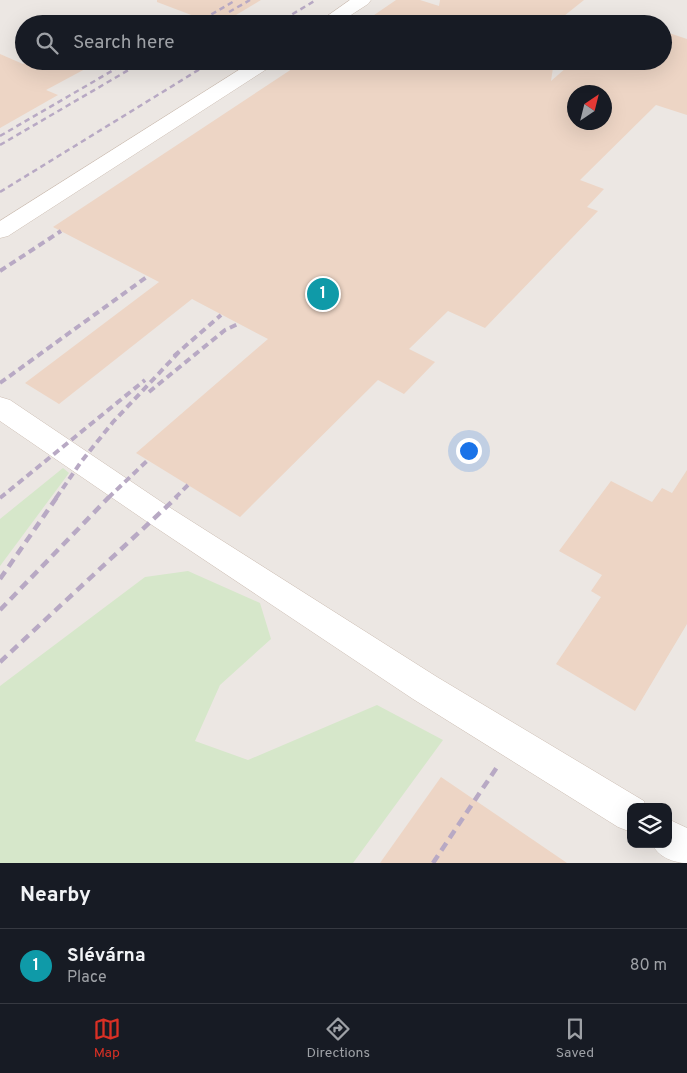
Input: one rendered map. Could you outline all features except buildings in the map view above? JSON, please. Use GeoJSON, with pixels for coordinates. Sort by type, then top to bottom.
{"type":"FeatureCollection","features":[{"type":"Feature","properties":{"kind":"lane"},"geometry":{"type":"LineString","coordinates":[[339,15],[362,0]]}},
{"type":"Feature","properties":{"kind":"lane"},"geometry":{"type":"LineString","coordinates":[[0,231],[252,70]]}},
{"type":"Feature","properties":{"kind":"lane"},"geometry":{"type":"LineString","coordinates":[[0,407],[159,515],[425,688],[627,812]]}},
{"type":"Feature","properties":{"kind":"lane"},"geometry":{"type":"LineString","coordinates":[[672,840],[687,849]]}},
{"type":"Feature","properties":{"kind":"shaded area"},"geometry":{"type":"Polygon","coordinates":[[[0,0],[687,0],[687,863],[0,863],[0,0]]]}},
{"type":"Feature","properties":{"kind":"green space"},"geometry":{"type":"Polygon","coordinates":[[[63,468],[69,473],[0,566],[0,519],[63,468]]]}},
{"type":"Feature","properties":{"kind":"green space"},"geometry":{"type":"Polygon","coordinates":[[[188,571],[260,603],[271,639],[220,685],[195,741],[248,760],[377,705],[443,740],[353,863],[0,863],[0,686],[145,577],[188,571]]]}},
{"type":"Feature","properties":{"kind":"railway"},"geometry":{"type":"LineString","coordinates":[[210,15],[236,0]]}},
{"type":"Feature","properties":{"kind":"railway"},"geometry":{"type":"LineString","coordinates":[[229,12],[250,0]]}},
{"type":"Feature","properties":{"kind":"railway"},"geometry":{"type":"LineString","coordinates":[[291,15],[316,0]]}},
{"type":"Feature","properties":{"kind":"railway"},"geometry":{"type":"LineString","coordinates":[[0,136],[114,70]]}},
{"type":"Feature","properties":{"kind":"railway"},"geometry":{"type":"LineString","coordinates":[[0,145],[129,70]]}},
{"type":"Feature","properties":{"kind":"railway"},"geometry":{"type":"LineString","coordinates":[[0,192],[198,70]]}},
{"type":"Feature","properties":{"kind":"railway"},"geometry":{"type":"LineString","coordinates":[[0,271],[61,231]]}},
{"type":"Feature","properties":{"kind":"railway"},"geometry":{"type":"LineString","coordinates":[[0,383],[148,276]]}},
{"type":"Feature","properties":{"kind":"railway"},"geometry":{"type":"LineString","coordinates":[[174,356],[221,315]]}},
{"type":"Feature","properties":{"kind":"railway"},"geometry":{"type":"LineString","coordinates":[[149,392],[225,330],[238,324]]}},
{"type":"Feature","properties":{"kind":"railway"},"geometry":{"type":"LineString","coordinates":[[56,498],[81,462],[113,422],[179,352]]}},
{"type":"Feature","properties":{"kind":"railway"},"geometry":{"type":"LineString","coordinates":[[0,498],[145,380]]}},
{"type":"Feature","properties":{"kind":"railway"},"geometry":{"type":"LineString","coordinates":[[108,498],[148,460]]}},
{"type":"Feature","properties":{"kind":"railway"},"geometry":{"type":"LineString","coordinates":[[175,498],[188,485]]}},
{"type":"Feature","properties":{"kind":"railway"},"geometry":{"type":"LineString","coordinates":[[0,579],[57,497]]}},
{"type":"Feature","properties":{"kind":"railway"},"geometry":{"type":"LineString","coordinates":[[0,662],[177,497]]}},
{"type":"Feature","properties":{"kind":"railway"},"geometry":{"type":"LineString","coordinates":[[0,610],[108,498]]}},
{"type":"Feature","properties":{"kind":"railway"},"geometry":{"type":"LineString","coordinates":[[433,863],[497,767]]}},
{"type":"Feature","properties":{"kind":"place","name":"Slévárna"},"geometry":{"type":"Point","coordinates":[323,294]}}]}
